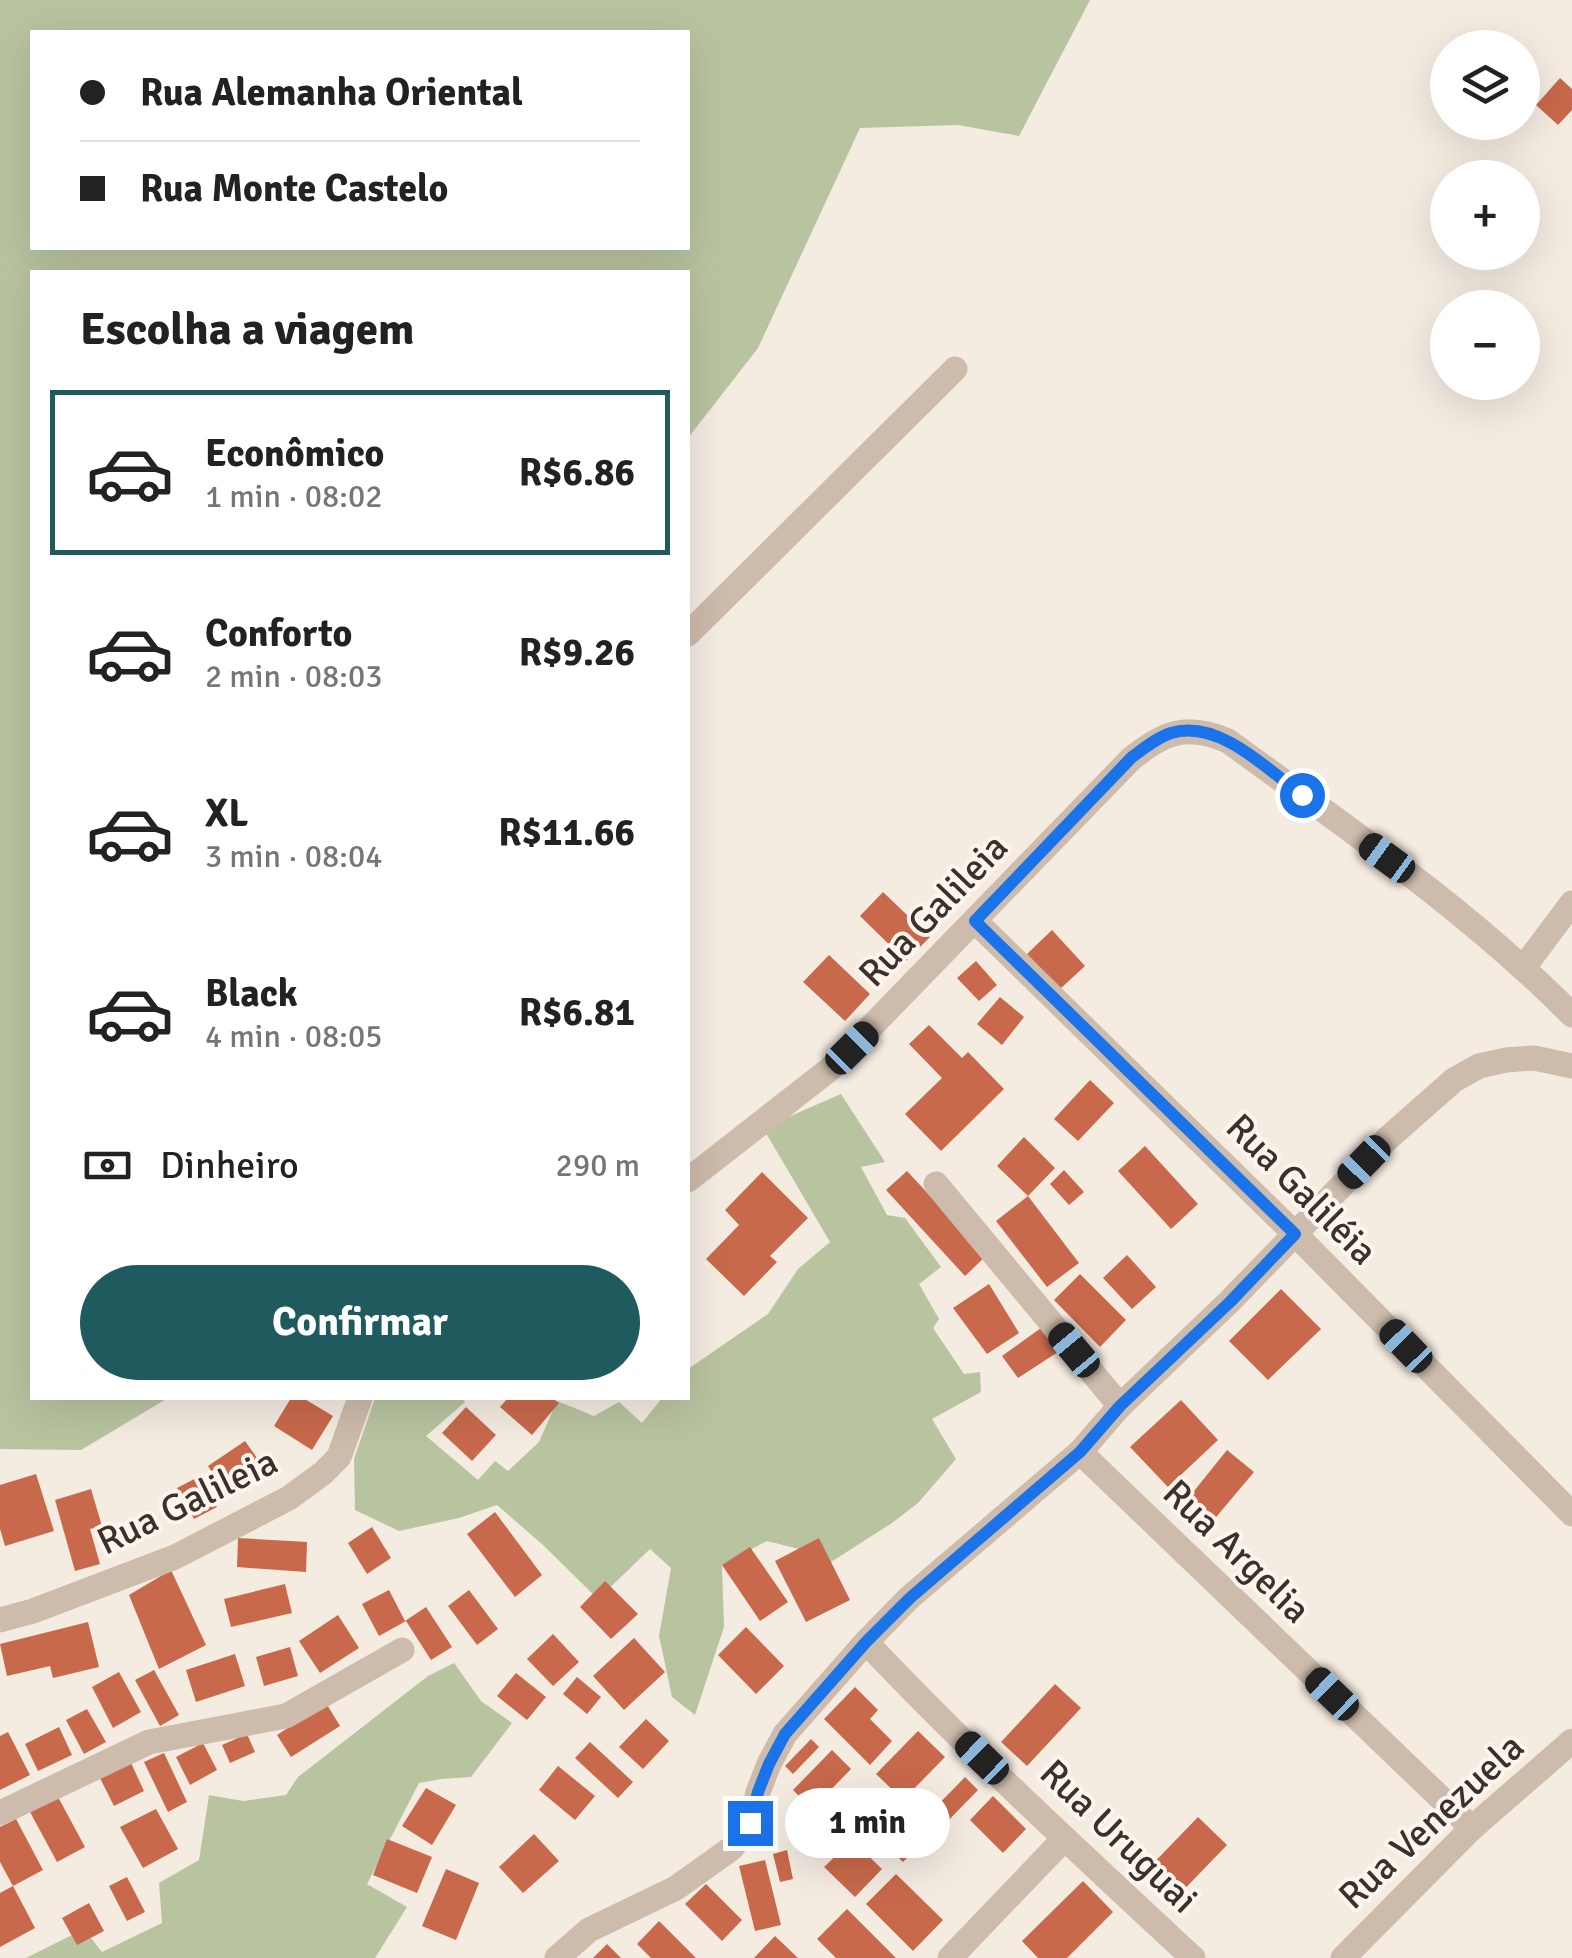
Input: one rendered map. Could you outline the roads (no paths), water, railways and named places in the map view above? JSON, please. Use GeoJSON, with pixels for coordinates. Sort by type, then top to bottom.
{"type":"FeatureCollection","features":[{"type":"Feature","properties":{"kind":"street"},"geometry":{"type":"LineString","coordinates":[[690,632],[955,369]]}},
{"type":"Feature","properties":{"kind":"street","name":"Rua Galileia"},"geometry":{"type":"LineString","coordinates":[[690,1178],[830,1069],[1131,758],[1170,733],[1208,732],[1228,741],[1387,858],[1524,967],[1572,1015]]}},
{"type":"Feature","properties":{"kind":"street"},"geometry":{"type":"LineString","coordinates":[[1524,967],[1572,903]]}},
{"type":"Feature","properties":{"kind":"street","name":"Rua Galiléia"},"geometry":{"type":"LineString","coordinates":[[975,921],[1295,1234],[1572,1514]]}},
{"type":"Feature","properties":{"kind":"street"},"geometry":{"type":"LineString","coordinates":[[557,1958],[589,1930],[676,1888],[732,1848],[750,1823],[769,1764],[785,1734],[866,1642],[910,1598],[1080,1452],[1120,1406],[1230,1302],[1387,1139],[1454,1080],[1479,1066],[1506,1060],[1534,1058],[1572,1066]]}},
{"type":"Feature","properties":{"kind":"street"},"geometry":{"type":"LineString","coordinates":[[936,1184],[1120,1406]]}},
{"type":"Feature","properties":{"kind":"street","name":"Rua Galileia"},"geometry":{"type":"LineString","coordinates":[[0,1620],[174,1557],[289,1498],[323,1474],[338,1457],[359,1400]]}},
{"type":"Feature","properties":{"kind":"street","name":"Rua Argelia"},"geometry":{"type":"LineString","coordinates":[[1080,1452],[1472,1828]]}},
{"type":"Feature","properties":{"kind":"street","name":"Rua Uruguai"},"geometry":{"type":"LineString","coordinates":[[866,1642],[932,1712],[1192,1958]]}},
{"type":"Feature","properties":{"kind":"street"},"geometry":{"type":"LineString","coordinates":[[0,1813],[149,1742],[286,1716],[402,1650]]}},
{"type":"Feature","properties":{"kind":"street","name":"Rua Venezuela"},"geometry":{"type":"LineString","coordinates":[[1343,1958],[1472,1828],[1572,1740]]}},
{"type":"Feature","properties":{"kind":"street"},"geometry":{"type":"LineString","coordinates":[[950,1958],[1064,1838]]}}]}
